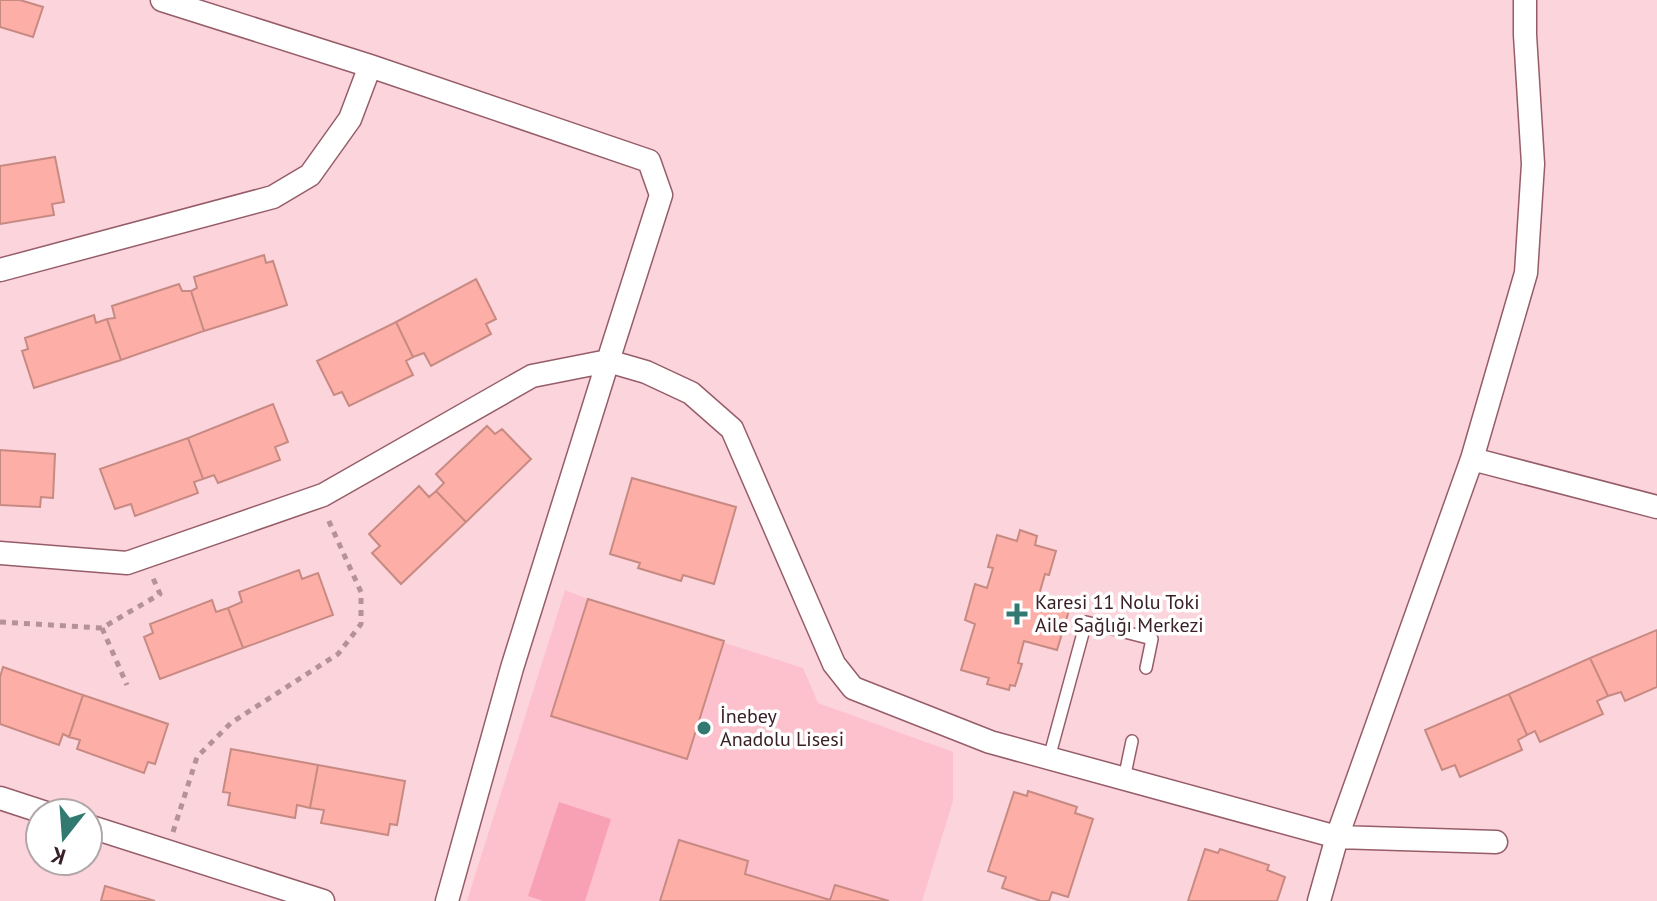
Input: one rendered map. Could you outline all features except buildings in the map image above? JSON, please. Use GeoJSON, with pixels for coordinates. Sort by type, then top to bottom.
{"type":"FeatureCollection","features":[{"type":"Feature","properties":{"kind":"street"},"geometry":{"type":"LineString","coordinates":[[162,0],[370,66],[649,161],[661,195],[512,668],[447,901]]}},
{"type":"Feature","properties":{"kind":"street"},"geometry":{"type":"LineString","coordinates":[[1319,901],[1337,837],[1472,459],[1526,273],[1533,164],[1525,0]]}},
{"type":"Feature","properties":{"kind":"street"},"geometry":{"type":"LineString","coordinates":[[0,270],[273,197],[310,175],[350,119],[370,66]]}},
{"type":"Feature","properties":{"kind":"street"},"geometry":{"type":"LineString","coordinates":[[0,553],[127,563],[323,495],[532,376],[608,361],[646,372],[691,393],[732,429],[834,664],[853,688],[990,742],[1337,837],[1496,842]]}},
{"type":"Feature","properties":{"kind":"street"},"geometry":{"type":"LineString","coordinates":[[1472,459],[1657,507]]}},
{"type":"Feature","properties":{"kind":"street"},"geometry":{"type":"LineString","coordinates":[[0,798],[24,806]]}},
{"type":"Feature","properties":{"kind":"street"},"geometry":{"type":"LineString","coordinates":[[104,831],[323,901]]}},
{"type":"Feature","properties":{"kind":"lane"},"geometry":{"type":"LineString","coordinates":[[1049,758],[1086,622],[1152,639],[1146,668]]}},
{"type":"Feature","properties":{"kind":"lane"},"geometry":{"type":"LineString","coordinates":[[1124,779],[1132,741]]}},
{"type":"Feature","properties":{"kind":"path"},"geometry":{"type":"LineString","coordinates":[[166,851],[197,757],[231,723],[338,654],[361,624],[361,592],[323,509]]}},
{"type":"Feature","properties":{"kind":"path"},"geometry":{"type":"LineString","coordinates":[[0,622],[102,628],[160,594],[145,556]]}},
{"type":"Feature","properties":{"kind":"path"},"geometry":{"type":"LineString","coordinates":[[102,628],[127,685]]}},
{"type":"Feature","properties":{"kind":"shaded area","name":"İnebey Anadolu Lisesi"},"geometry":{"type":"Polygon","coordinates":[[[565,590],[803,668],[818,703],[953,752],[953,801],[922,901],[467,901],[565,590]]]}},
{"type":"Feature","properties":{"kind":"shaded area"},"geometry":{"type":"Polygon","coordinates":[[[559,802],[611,819],[585,901],[543,901],[528,896],[559,802]]]}},
{"type":"Feature","properties":{"kind":"place","name":"Karesi 11 Nolu Toki Aile Sağlığı Merkezi"},"geometry":{"type":"Point","coordinates":[1017,614]}},
{"type":"Feature","properties":{"kind":"place","name":"İnebey Anadolu Lisesi"},"geometry":{"type":"Point","coordinates":[704,728]}}]}
